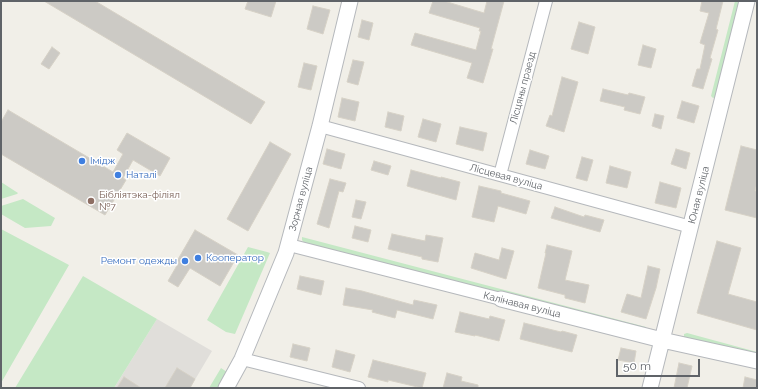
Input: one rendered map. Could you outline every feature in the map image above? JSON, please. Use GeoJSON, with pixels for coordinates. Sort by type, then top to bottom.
{"type":"FeatureCollection","features":[{"type":"Feature","properties":{"kind":"street","name":"Зорная вуліца"},"geometry":{"type":"LineString","coordinates":[[226,388],[242,359],[282,266],[289,245],[320,126],[350,1]]}},
{"type":"Feature","properties":{"kind":"street","name":"Лісцяны праезд"},"geometry":{"type":"LineString","coordinates":[[500,175],[546,1]]}},
{"type":"Feature","properties":{"kind":"street","name":"Юная вуліца"},"geometry":{"type":"LineString","coordinates":[[650,388],[747,1]]}},
{"type":"Feature","properties":{"kind":"street","name":"Лісцевая вуліца"},"geometry":{"type":"LineString","coordinates":[[320,126],[691,227]]}},
{"type":"Feature","properties":{"kind":"street","name":"Калінавая вуліца"},"geometry":{"type":"LineString","coordinates":[[289,245],[662,340],[757,361]]}},
{"type":"Feature","properties":{"kind":"street"},"geometry":{"type":"LineString","coordinates":[[242,359],[359,388]]}},
{"type":"Feature","properties":{"kind":"shaded area"},"geometry":{"type":"Polygon","coordinates":[[[157,319],[212,351],[190,388],[114,388],[157,319]]]}},
{"type":"Feature","properties":{"kind":"green space"},"geometry":{"type":"Polygon","coordinates":[[[735,1],[742,1],[716,97],[713,98],[711,96],[735,1]]]}},
{"type":"Feature","properties":{"kind":"green space"},"geometry":{"type":"Polygon","coordinates":[[[1,182],[18,193],[1,199],[1,182]]]}},
{"type":"Feature","properties":{"kind":"green space"},"geometry":{"type":"Polygon","coordinates":[[[23,199],[55,218],[51,226],[25,228],[1,214],[1,206],[23,199]]]}},
{"type":"Feature","properties":{"kind":"green space"},"geometry":{"type":"Polygon","coordinates":[[[1,229],[69,265],[1,383],[1,229]]]}},
{"type":"Feature","properties":{"kind":"green space"},"geometry":{"type":"Polygon","coordinates":[[[302,237],[646,327],[646,330],[305,244],[302,237]]]}},
{"type":"Feature","properties":{"kind":"green space"},"geometry":{"type":"Polygon","coordinates":[[[248,247],[270,253],[235,334],[226,332],[207,320],[248,247]]]}},
{"type":"Feature","properties":{"kind":"green space"},"geometry":{"type":"Polygon","coordinates":[[[83,276],[157,319],[114,388],[15,388],[83,276]]]}},
{"type":"Feature","properties":{"kind":"green space"},"geometry":{"type":"Polygon","coordinates":[[[687,333],[757,352],[757,356],[684,338],[684,334],[687,333]]]}},
{"type":"Feature","properties":{"kind":"green space"},"geometry":{"type":"Polygon","coordinates":[[[221,368],[227,372],[218,388],[209,388],[221,368]]]}},
{"type":"Feature","properties":{"kind":"building"},"geometry":{"type":"Polygon","coordinates":[[[44,1],[95,1],[265,102],[251,124],[44,1]]]}},
{"type":"Feature","properties":{"kind":"building"},"geometry":{"type":"Polygon","coordinates":[[[248,1],[276,1],[271,17],[245,9],[248,1]]]}},
{"type":"Feature","properties":{"kind":"building"},"geometry":{"type":"Polygon","coordinates":[[[433,1],[444,1],[484,13],[487,1],[504,1],[491,49],[493,49],[483,83],[467,78],[472,63],[411,45],[415,33],[476,50],[481,31],[479,31],[480,28],[429,13],[433,1]]]}},
{"type":"Feature","properties":{"kind":"building"},"geometry":{"type":"Polygon","coordinates":[[[702,1],[723,1],[716,29],[718,30],[710,58],[712,59],[703,89],[692,86],[697,69],[700,69],[705,45],[700,43],[709,13],[700,11],[702,1]]]}},
{"type":"Feature","properties":{"kind":"building"},"geometry":{"type":"Polygon","coordinates":[[[313,6],[330,10],[323,34],[307,29],[313,6]]]}},
{"type":"Feature","properties":{"kind":"building"},"geometry":{"type":"Polygon","coordinates":[[[362,20],[373,23],[369,40],[358,37],[362,20]]]}},
{"type":"Feature","properties":{"kind":"building"},"geometry":{"type":"Polygon","coordinates":[[[579,22],[595,27],[588,54],[571,49],[579,22]]]}},
{"type":"Feature","properties":{"kind":"building"},"geometry":{"type":"Polygon","coordinates":[[[643,45],[656,49],[651,68],[638,65],[643,45]]]}},
{"type":"Feature","properties":{"kind":"building"},"geometry":{"type":"Polygon","coordinates":[[[52,47],[60,53],[49,69],[41,64],[52,47]]]}},
{"type":"Feature","properties":{"kind":"building"},"geometry":{"type":"Polygon","coordinates":[[[353,60],[364,62],[358,85],[347,82],[353,60]]]}},
{"type":"Feature","properties":{"kind":"building"},"geometry":{"type":"Polygon","coordinates":[[[304,63],[317,66],[311,90],[298,87],[304,63]]]}},
{"type":"Feature","properties":{"kind":"building"},"geometry":{"type":"Polygon","coordinates":[[[562,77],[578,82],[564,132],[546,126],[550,115],[552,116],[562,77]]]}},
{"type":"Feature","properties":{"kind":"building"},"geometry":{"type":"Polygon","coordinates":[[[603,89],[628,95],[629,93],[645,97],[640,114],[624,110],[625,107],[600,101],[603,89]]]}},
{"type":"Feature","properties":{"kind":"building"},"geometry":{"type":"Polygon","coordinates":[[[342,98],[359,102],[355,121],[338,117],[342,98]]]}},
{"type":"Feature","properties":{"kind":"building"},"geometry":{"type":"Polygon","coordinates":[[[682,101],[699,106],[694,123],[677,118],[682,101]]]}},
{"type":"Feature","properties":{"kind":"building"},"geometry":{"type":"Polygon","coordinates":[[[8,110],[113,172],[123,154],[117,150],[127,133],[170,158],[160,176],[133,160],[123,178],[126,180],[105,215],[1,154],[1,122],[8,110]]]}},
{"type":"Feature","properties":{"kind":"building"},"geometry":{"type":"Polygon","coordinates":[[[388,112],[404,116],[401,131],[385,127],[388,112]]]}},
{"type":"Feature","properties":{"kind":"building"},"geometry":{"type":"Polygon","coordinates":[[[655,114],[664,116],[661,129],[652,126],[655,114]]]}},
{"type":"Feature","properties":{"kind":"building"},"geometry":{"type":"Polygon","coordinates":[[[423,119],[441,124],[436,142],[418,137],[423,119]]]}},
{"type":"Feature","properties":{"kind":"building"},"geometry":{"type":"Polygon","coordinates":[[[460,127],[487,133],[483,151],[456,144],[460,127]]]}},
{"type":"Feature","properties":{"kind":"building"},"geometry":{"type":"Polygon","coordinates":[[[270,142],[291,154],[248,231],[227,219],[270,142]]]}},
{"type":"Feature","properties":{"kind":"building"},"geometry":{"type":"Polygon","coordinates":[[[741,146],[757,150],[757,183],[755,191],[757,191],[757,218],[725,210],[741,146]]]}},
{"type":"Feature","properties":{"kind":"building"},"geometry":{"type":"Polygon","coordinates":[[[327,149],[345,154],[341,169],[323,164],[327,149]]]}},
{"type":"Feature","properties":{"kind":"building"},"geometry":{"type":"Polygon","coordinates":[[[676,149],[690,153],[686,169],[671,164],[676,149]]]}},
{"type":"Feature","properties":{"kind":"building"},"geometry":{"type":"Polygon","coordinates":[[[530,150],[549,156],[545,169],[526,164],[530,150]]]}},
{"type":"Feature","properties":{"kind":"building"},"geometry":{"type":"Polygon","coordinates":[[[582,157],[593,160],[587,181],[576,178],[582,157]]]}},
{"type":"Feature","properties":{"kind":"building"},"geometry":{"type":"Polygon","coordinates":[[[374,161],[391,166],[388,175],[371,170],[374,161]]]}},
{"type":"Feature","properties":{"kind":"building"},"geometry":{"type":"Polygon","coordinates":[[[610,166],[631,172],[627,188],[606,183],[610,166]]]}},
{"type":"Feature","properties":{"kind":"building"},"geometry":{"type":"Polygon","coordinates":[[[411,170],[460,182],[456,200],[407,186],[411,170]]]}},
{"type":"Feature","properties":{"kind":"building"},"geometry":{"type":"Polygon","coordinates":[[[330,179],[346,183],[343,192],[339,191],[329,228],[317,224],[330,179]]]}},
{"type":"Feature","properties":{"kind":"building"},"geometry":{"type":"Polygon","coordinates":[[[660,182],[681,188],[676,208],[655,203],[660,182]]]}},
{"type":"Feature","properties":{"kind":"building"},"geometry":{"type":"Polygon","coordinates":[[[479,186],[501,191],[501,193],[530,201],[526,214],[498,206],[494,222],[472,217],[479,186]]]}},
{"type":"Feature","properties":{"kind":"building"},"geometry":{"type":"Polygon","coordinates":[[[356,200],[366,202],[361,219],[352,217],[356,200]]]}},
{"type":"Feature","properties":{"kind":"building"},"geometry":{"type":"Polygon","coordinates":[[[555,207],[584,217],[585,215],[604,220],[600,232],[551,218],[555,207]]]}},
{"type":"Feature","properties":{"kind":"building"},"geometry":{"type":"Polygon","coordinates":[[[355,226],[371,230],[368,242],[352,238],[355,226]]]}},
{"type":"Feature","properties":{"kind":"building"},"geometry":{"type":"Polygon","coordinates":[[[195,230],[238,255],[220,286],[190,268],[178,287],[168,281],[179,262],[177,261],[195,230]]]}},
{"type":"Feature","properties":{"kind":"building"},"geometry":{"type":"Polygon","coordinates":[[[392,234],[425,241],[426,235],[443,238],[438,262],[388,249],[392,234]]]}},
{"type":"Feature","properties":{"kind":"building"},"geometry":{"type":"Polygon","coordinates":[[[717,241],[741,248],[728,294],[757,302],[757,330],[697,313],[717,241]]]}},
{"type":"Feature","properties":{"kind":"building"},"geometry":{"type":"Polygon","coordinates":[[[547,245],[572,251],[565,280],[589,285],[585,303],[565,298],[565,295],[538,288],[547,245]]]}},
{"type":"Feature","properties":{"kind":"building"},"geometry":{"type":"Polygon","coordinates":[[[502,248],[514,251],[506,279],[471,268],[475,253],[499,260],[502,248]]]}},
{"type":"Feature","properties":{"kind":"building"},"geometry":{"type":"Polygon","coordinates":[[[648,266],[660,269],[656,288],[646,319],[621,312],[627,294],[641,298],[648,266]]]}},
{"type":"Feature","properties":{"kind":"building"},"geometry":{"type":"Polygon","coordinates":[[[300,276],[324,281],[321,295],[297,289],[300,276]]]}},
{"type":"Feature","properties":{"kind":"building"},"geometry":{"type":"Polygon","coordinates":[[[346,288],[413,305],[414,300],[437,305],[433,319],[397,310],[395,318],[372,312],[373,310],[343,305],[346,288]]]}},
{"type":"Feature","properties":{"kind":"building"},"geometry":{"type":"Polygon","coordinates":[[[460,312],[489,319],[490,316],[505,320],[499,341],[455,332],[460,312]]]}},
{"type":"Feature","properties":{"kind":"building"},"geometry":{"type":"Polygon","coordinates":[[[524,323],[577,335],[572,352],[520,339],[524,323]]]}},
{"type":"Feature","properties":{"kind":"building"},"geometry":{"type":"Polygon","coordinates":[[[293,344],[310,348],[307,361],[290,357],[293,344]]]}},
{"type":"Feature","properties":{"kind":"building"},"geometry":{"type":"Polygon","coordinates":[[[621,348],[636,351],[634,363],[618,360],[621,348]]]}},
{"type":"Feature","properties":{"kind":"building"},"geometry":{"type":"Polygon","coordinates":[[[336,350],[355,355],[350,372],[332,367],[336,350]]]}},
{"type":"Feature","properties":{"kind":"building"},"geometry":{"type":"Polygon","coordinates":[[[373,360],[426,373],[422,388],[368,377],[373,360]]]}},
{"type":"Feature","properties":{"kind":"building"},"geometry":{"type":"Polygon","coordinates":[[[679,363],[692,366],[687,388],[674,388],[679,363]]]}},
{"type":"Feature","properties":{"kind":"building"},"geometry":{"type":"Polygon","coordinates":[[[177,368],[195,379],[190,388],[165,388],[177,368]]]}},
{"type":"Feature","properties":{"kind":"building"},"geometry":{"type":"Polygon","coordinates":[[[447,373],[462,377],[461,381],[478,385],[478,388],[443,388],[447,373]]]}},
{"type":"Feature","properties":{"kind":"building"},"geometry":{"type":"Polygon","coordinates":[[[124,377],[141,388],[117,388],[124,377]]]}},
{"type":"Feature","properties":{"kind":"building"},"geometry":{"type":"Polygon","coordinates":[[[745,377],[757,380],[757,388],[743,388],[745,377]]]}},
{"type":"Feature","properties":{"kind":"place","name":"Імідж"},"geometry":{"type":"Point","coordinates":[82,161]}},
{"type":"Feature","properties":{"kind":"place","name":"Наталі"},"geometry":{"type":"Point","coordinates":[118,175]}},
{"type":"Feature","properties":{"kind":"place","name":"Бібліятэка-філіял №7"},"geometry":{"type":"Point","coordinates":[91,201]}},
{"type":"Feature","properties":{"kind":"place","name":"Кооператор"},"geometry":{"type":"Point","coordinates":[198,258]}},
{"type":"Feature","properties":{"kind":"place","name":"Ремонт одежды"},"geometry":{"type":"Point","coordinates":[185,261]}}]}
